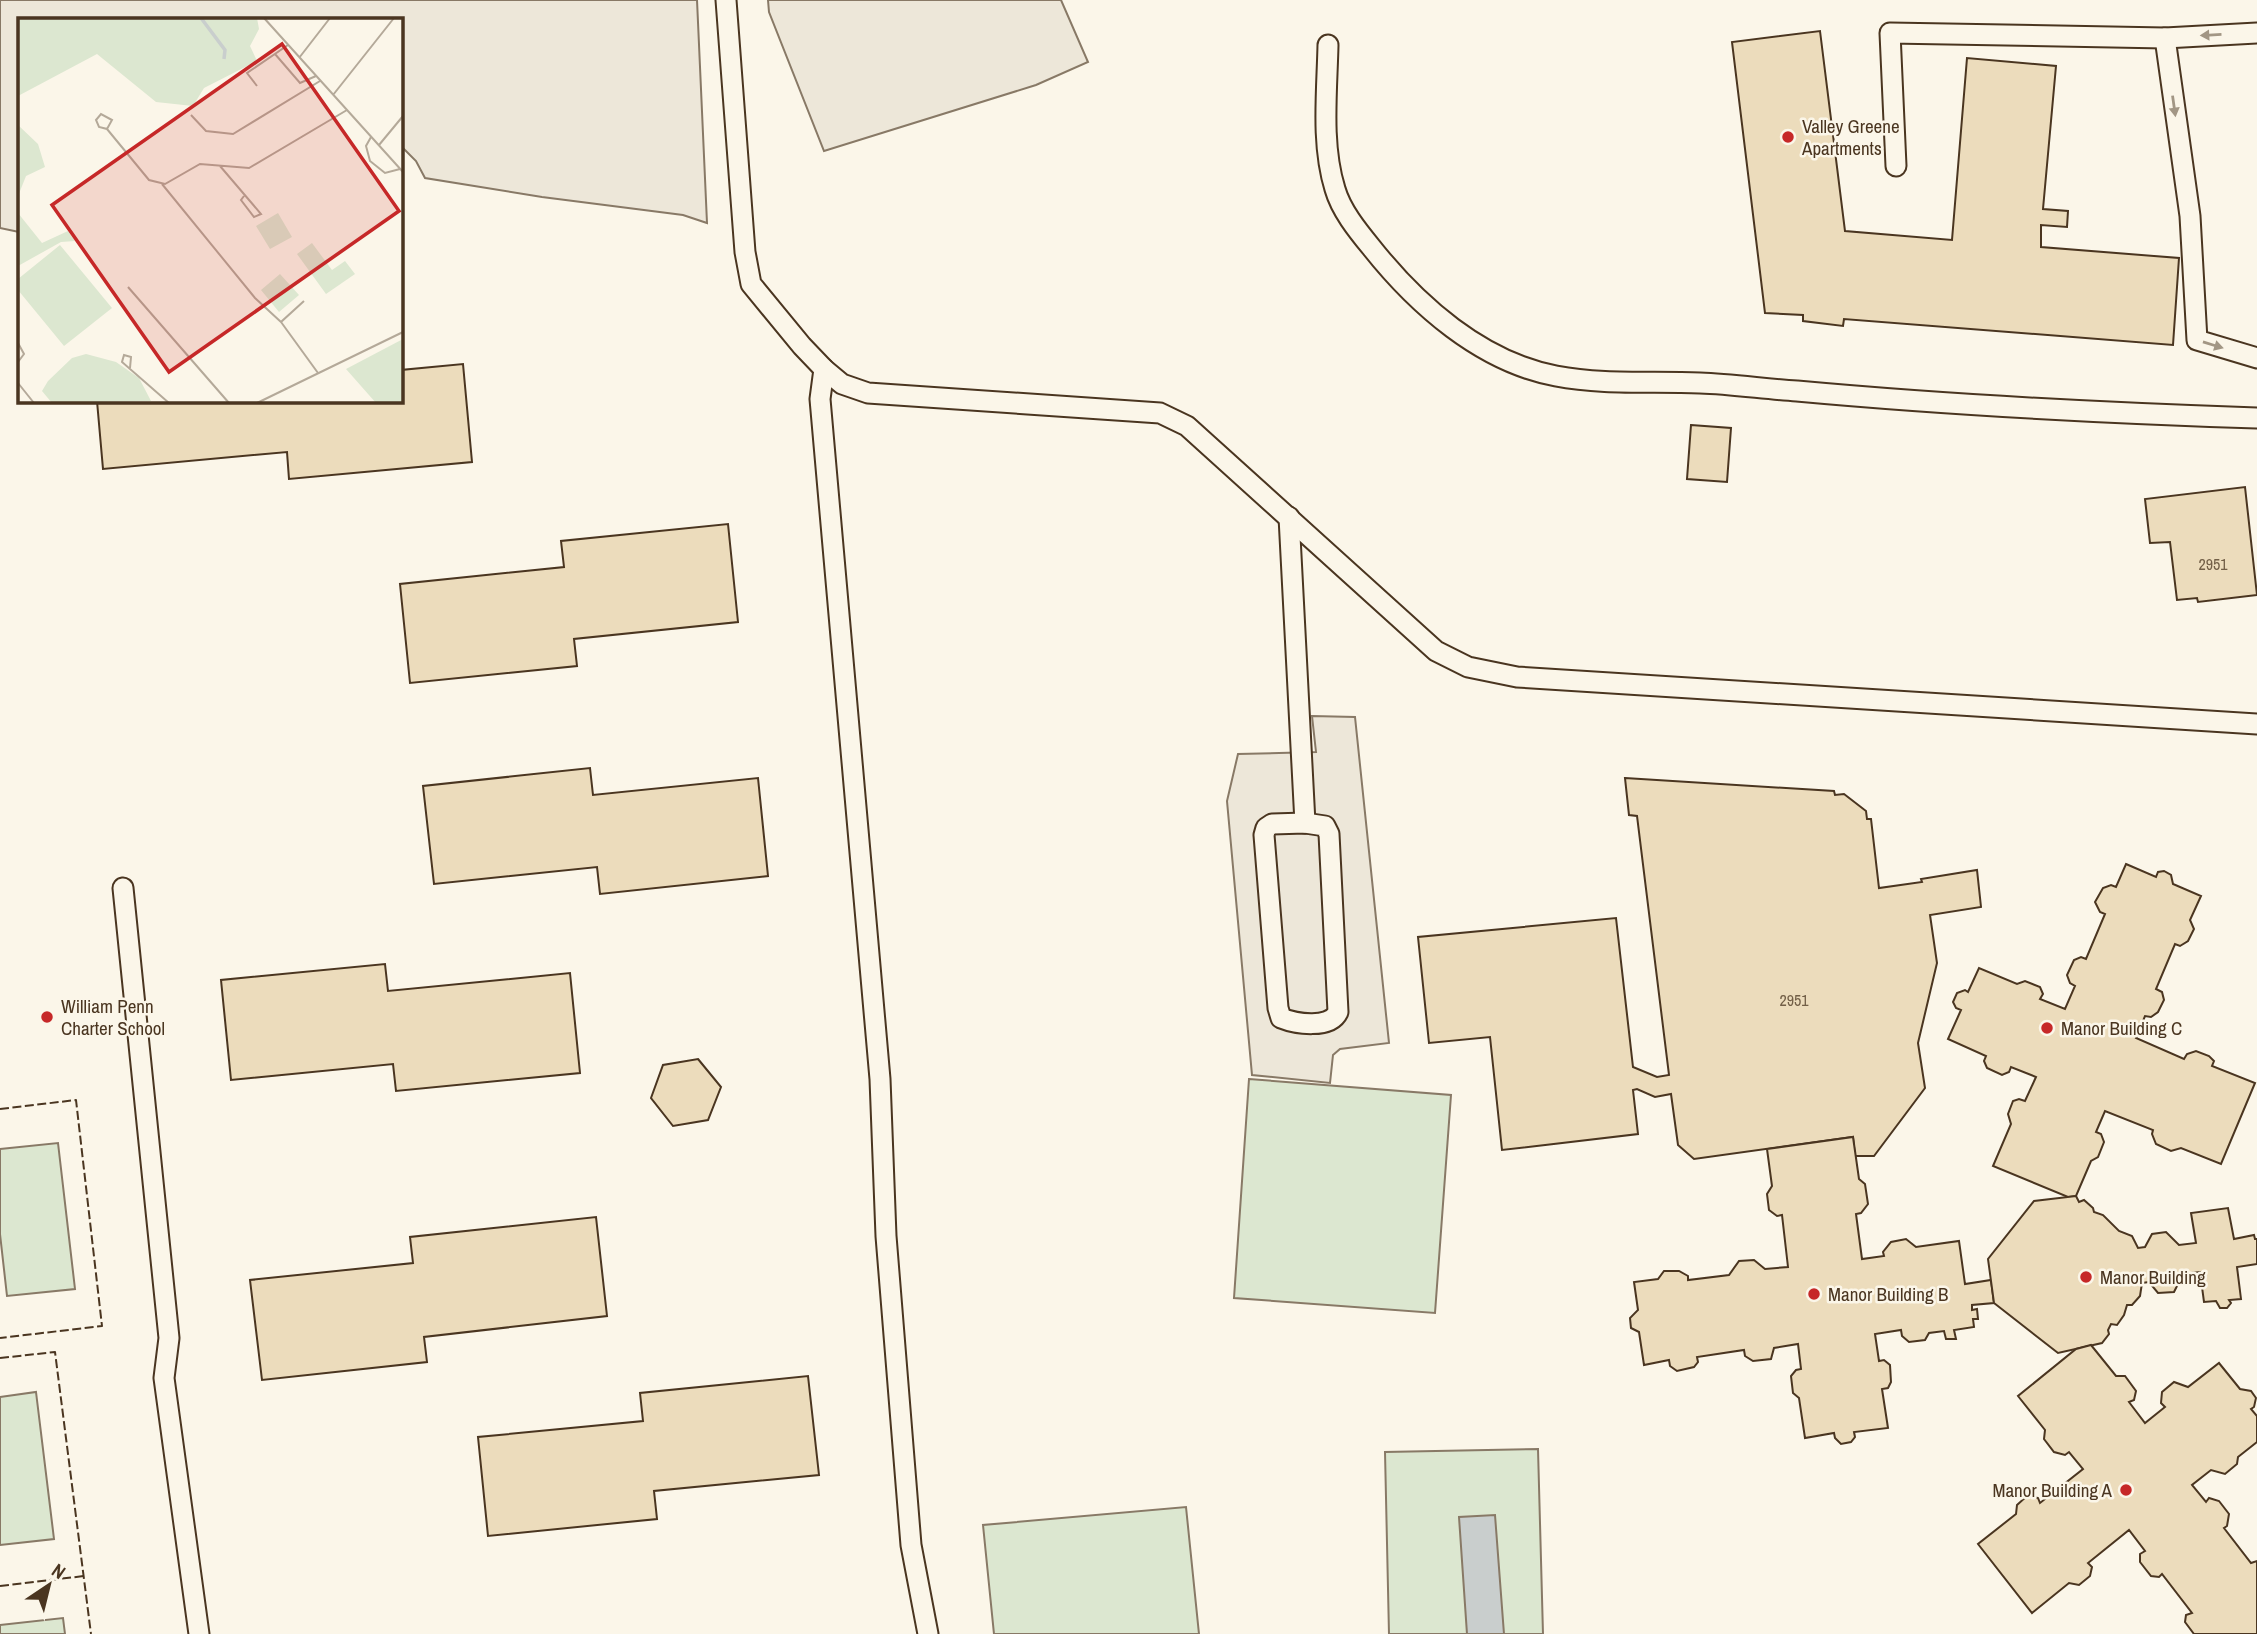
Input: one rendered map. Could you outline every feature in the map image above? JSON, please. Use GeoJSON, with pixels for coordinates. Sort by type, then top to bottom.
{"type":"FeatureCollection","features":[{"type":"Feature","properties":{"kind":"lane"},"geometry":{"type":"LineString","coordinates":[[726,0],[745,252],[751,284],[765,304],[824,369],[842,384],[868,393],[1160,413],[1187,426],[1436,651],[1468,667],[1517,677],[2257,724]]}},
{"type":"Feature","properties":{"kind":"lane"},"geometry":{"type":"LineString","coordinates":[[1896,166],[1890,33],[2165,38],[2257,33]]}},
{"type":"Feature","properties":{"kind":"lane"},"geometry":{"type":"LineString","coordinates":[[2165,38],[2190,216],[2197,340],[2257,358]]}},
{"type":"Feature","properties":{"kind":"lane"},"geometry":{"type":"LineString","coordinates":[[1328,45],[1328,151],[1335,190],[1352,223],[1420,301],[1454,329],[1520,366],[1556,376],[1605,381],[1702,383],[1957,405],[2257,418]]}},
{"type":"Feature","properties":{"kind":"lane"},"geometry":{"type":"LineString","coordinates":[[824,369],[820,399],[880,1079],[886,1236],[911,1545],[928,1634]]}},
{"type":"Feature","properties":{"kind":"lane"},"geometry":{"type":"LineString","coordinates":[[1289,517],[1305,823]]}},
{"type":"Feature","properties":{"kind":"lane"},"geometry":{"type":"LineString","coordinates":[[1305,823],[1325,826],[1329,834],[1338,1012],[1335,1019],[1329,1022],[1291,1022],[1281,1018],[1278,1008],[1266,828],[1272,824],[1305,823]]}},
{"type":"Feature","properties":{"kind":"lane"},"geometry":{"type":"LineString","coordinates":[[123,888],[169,1338],[164,1378],[199,1634]]}},
{"type":"Feature","properties":{"kind":"green space"},"geometry":{"type":"Polygon","coordinates":[[[1249,1079],[1451,1095],[1435,1313],[1234,1298],[1249,1079]]]}},
{"type":"Feature","properties":{"kind":"green space"},"geometry":{"type":"Polygon","coordinates":[[[58,1143],[75,1289],[7,1296],[0,1234],[0,1149],[58,1143]]]}},
{"type":"Feature","properties":{"kind":"green space"},"geometry":{"type":"Polygon","coordinates":[[[36,1392],[54,1539],[0,1545],[0,1397],[36,1392]]]}},
{"type":"Feature","properties":{"kind":"green space"},"geometry":{"type":"Polygon","coordinates":[[[1538,1449],[1543,1634],[1389,1634],[1385,1452],[1538,1449]]]}},
{"type":"Feature","properties":{"kind":"green space"},"geometry":{"type":"Polygon","coordinates":[[[1186,1507],[1199,1634],[994,1634],[983,1525],[1186,1507]]]}},
{"type":"Feature","properties":{"kind":"green space"},"geometry":{"type":"Polygon","coordinates":[[[63,1618],[65,1634],[0,1634],[0,1625],[63,1618]]]}},
{"type":"Feature","properties":{"kind":"shaded area"},"geometry":{"type":"Polygon","coordinates":[[[0,0],[697,0],[707,223],[683,215],[542,197],[425,178],[416,161],[402,147],[402,18],[18,18],[18,232],[0,228],[0,0]]]}},
{"type":"Feature","properties":{"kind":"shaded area"},"geometry":{"type":"Polygon","coordinates":[[[768,0],[1061,0],[1088,62],[1036,85],[824,151],[769,12],[768,0]]]}},
{"type":"Feature","properties":{"kind":"shaded area"},"geometry":{"type":"Polygon","coordinates":[[[1312,716],[1355,717],[1389,1043],[1340,1049],[1333,1055],[1330,1083],[1252,1075],[1227,801],[1238,754],[1316,752],[1312,716]]]}},
{"type":"Feature","properties":{"kind":"shaded area"},"geometry":{"type":"Polygon","coordinates":[[[1495,1515],[1504,1634],[1467,1634],[1459,1517],[1495,1515]]]}},
{"type":"Feature","properties":{"kind":"building","name":"Valley Greene Apartments"},"geometry":{"type":"Polygon","coordinates":[[[1820,31],[1845,231],[1952,240],[1967,58],[2056,66],[2043,209],[2068,211],[2067,227],[2041,225],[2041,247],[2179,258],[2173,345],[1844,319],[1843,326],[1803,321],[1803,315],[1765,313],[1732,42],[1820,31]]]}},
{"type":"Feature","properties":{"kind":"building"},"geometry":{"type":"Polygon","coordinates":[[[463,364],[472,462],[289,479],[287,452],[103,469],[97,402],[402,402],[402,370],[463,364]]]}},
{"type":"Feature","properties":{"kind":"building"},"geometry":{"type":"Polygon","coordinates":[[[1691,425],[1731,428],[1727,482],[1687,479],[1691,425]]]}},
{"type":"Feature","properties":{"kind":"building"},"geometry":{"type":"Polygon","coordinates":[[[2245,487],[2257,595],[2198,602],[2197,598],[2177,600],[2170,542],[2150,543],[2145,499],[2245,487]]]}},
{"type":"Feature","properties":{"kind":"building"},"geometry":{"type":"Polygon","coordinates":[[[728,524],[738,622],[574,639],[577,666],[410,683],[400,584],[564,567],[561,541],[728,524]]]}},
{"type":"Feature","properties":{"kind":"building"},"geometry":{"type":"Polygon","coordinates":[[[590,768],[593,795],[758,778],[768,876],[600,894],[597,867],[434,884],[423,786],[590,768]]]}},
{"type":"Feature","properties":{"kind":"building"},"geometry":{"type":"Polygon","coordinates":[[[1625,778],[1834,791],[1835,795],[1844,794],[1866,811],[1867,819],[1871,819],[1879,888],[1977,870],[1981,907],[1930,915],[1937,963],[1918,1043],[1925,1088],[1874,1156],[1855,1156],[1853,1137],[1694,1159],[1678,1145],[1671,1094],[1655,1097],[1637,1089],[1633,1090],[1638,1134],[1502,1150],[1490,1037],[1429,1043],[1418,937],[1616,918],[1633,1067],[1657,1077],[1669,1075],[1637,816],[1629,815],[1625,778]]]}},
{"type":"Feature","properties":{"kind":"building","name":"Manor Building C"},"geometry":{"type":"Polygon","coordinates":[[[2126,864],[2156,877],[2158,872],[2164,871],[2171,875],[2173,884],[2201,896],[2190,920],[2194,929],[2188,941],[2180,946],[2175,944],[2156,989],[2162,992],[2164,1000],[2158,1012],[2151,1017],[2145,1016],[2136,1038],[2184,1059],[2187,1054],[2196,1051],[2209,1056],[2214,1061],[2212,1066],[2255,1083],[2221,1164],[2181,1148],[2171,1151],[2156,1144],[2153,1130],[2105,1111],[2096,1132],[2101,1134],[2104,1142],[2098,1157],[2091,1161],[2076,1196],[2068,1197],[1993,1166],[2011,1124],[2008,1114],[2013,1101],[2025,1101],[2036,1077],[2011,1067],[2009,1072],[2002,1075],[1987,1068],[1984,1061],[1986,1056],[1948,1039],[1961,1010],[1956,1008],[1953,1002],[1957,993],[1965,990],[1968,992],[1979,968],[2017,984],[2025,981],[2040,987],[2043,994],[2040,999],[2065,1009],[2075,986],[2070,983],[2067,975],[2074,960],[2081,957],[2086,959],[2105,914],[2100,912],[2095,902],[2103,888],[2111,885],[2116,887],[2126,864]]]}},
{"type":"Feature","properties":{"kind":"building"},"geometry":{"type":"Polygon","coordinates":[[[385,964],[388,991],[570,973],[580,1073],[396,1091],[393,1064],[231,1080],[221,980],[385,964]]]}},
{"type":"Feature","properties":{"kind":"building"},"geometry":{"type":"Polygon","coordinates":[[[698,1059],[721,1087],[708,1120],[673,1126],[651,1098],[663,1065],[698,1059]]]}},
{"type":"Feature","properties":{"kind":"building","name":"Manor Building B"},"geometry":{"type":"Polygon","coordinates":[[[1853,1137],[1859,1179],[1865,1184],[1868,1204],[1861,1213],[1856,1214],[1862,1259],[1884,1256],[1883,1252],[1891,1242],[1906,1239],[1916,1247],[1959,1241],[1965,1284],[1991,1280],[1994,1303],[1972,1305],[1972,1310],[1977,1309],[1978,1319],[1973,1319],[1974,1327],[1954,1330],[1956,1339],[1946,1339],[1944,1331],[1929,1333],[1925,1340],[1909,1342],[1902,1336],[1901,1330],[1875,1334],[1879,1361],[1884,1360],[1890,1365],[1891,1382],[1888,1388],[1882,1389],[1888,1428],[1854,1432],[1855,1437],[1851,1442],[1841,1444],[1834,1433],[1805,1438],[1799,1398],[1793,1393],[1791,1376],[1801,1369],[1798,1344],[1774,1348],[1771,1359],[1753,1361],[1745,1356],[1744,1350],[1697,1357],[1698,1362],[1694,1367],[1677,1371],[1670,1366],[1669,1360],[1644,1365],[1639,1332],[1631,1328],[1630,1318],[1638,1310],[1634,1282],[1658,1279],[1664,1271],[1679,1271],[1688,1276],[1688,1280],[1729,1275],[1739,1261],[1754,1260],[1765,1269],[1788,1267],[1782,1215],[1777,1216],[1769,1210],[1767,1194],[1772,1186],[1767,1149],[1853,1137]]]}},
{"type":"Feature","properties":{"kind":"building","name":"Manor Building"},"geometry":{"type":"Polygon","coordinates":[[[2076,1196],[2079,1202],[2084,1200],[2094,1212],[2103,1215],[2119,1231],[2132,1236],[2138,1248],[2145,1247],[2152,1234],[2166,1232],[2179,1245],[2196,1243],[2191,1213],[2228,1208],[2234,1239],[2254,1235],[2257,1239],[2257,1264],[2237,1267],[2241,1299],[2229,1300],[2231,1303],[2227,1308],[2220,1308],[2216,1301],[2204,1302],[2200,1272],[2182,1274],[2183,1280],[2180,1280],[2174,1292],[2158,1293],[2149,1282],[2142,1283],[2140,1296],[2132,1305],[2127,1305],[2117,1325],[2111,1324],[2109,1334],[2102,1343],[2058,1353],[1994,1303],[1988,1259],[2034,1201],[2076,1196]]]}},
{"type":"Feature","properties":{"kind":"building"},"geometry":{"type":"Polygon","coordinates":[[[596,1217],[607,1316],[424,1337],[427,1362],[262,1380],[250,1280],[413,1263],[410,1237],[596,1217]]]}},
{"type":"Feature","properties":{"kind":"building","name":"Manor Building A"},"geometry":{"type":"Polygon","coordinates":[[[2091,1345],[2116,1376],[2125,1376],[2136,1391],[2134,1400],[2129,1402],[2145,1423],[2165,1407],[2161,1403],[2162,1392],[2174,1382],[2188,1387],[2219,1363],[2240,1389],[2251,1391],[2256,1398],[2251,1409],[2257,1416],[2257,1442],[2238,1457],[2237,1464],[2225,1474],[2211,1470],[2192,1485],[2206,1502],[2209,1498],[2219,1501],[2229,1514],[2227,1526],[2224,1528],[2251,1563],[2257,1561],[2257,1634],[2194,1634],[2185,1622],[2186,1615],[2192,1613],[2162,1574],[2159,1577],[2151,1576],[2140,1562],[2140,1554],[2145,1551],[2129,1530],[2088,1563],[2092,1567],[2090,1576],[2079,1585],[2069,1583],[2032,1613],[1978,1544],[2016,1514],[2017,1505],[2028,1495],[2038,1498],[2040,1503],[2083,1469],[2069,1452],[2065,1455],[2054,1452],[2044,1439],[2045,1430],[2018,1396],[2076,1349],[2091,1345]]]}},
{"type":"Feature","properties":{"kind":"building"},"geometry":{"type":"Polygon","coordinates":[[[808,1376],[819,1475],[654,1491],[657,1519],[488,1536],[478,1437],[643,1421],[640,1393],[808,1376]]]}},
{"type":"Feature","properties":{"kind":"fence"},"geometry":{"type":"LineString","coordinates":[[0,1109],[76,1100],[102,1326],[0,1338]]}},
{"type":"Feature","properties":{"kind":"fence"},"geometry":{"type":"LineString","coordinates":[[0,1358],[55,1352],[91,1634]]}},
{"type":"Feature","properties":{"kind":"fence"},"geometry":{"type":"LineString","coordinates":[[0,1586],[84,1576]]}},
{"type":"Feature","properties":{"kind":"place","name":"Valley Greene Apartments"},"geometry":{"type":"Point","coordinates":[1788,137]}},
{"type":"Feature","properties":{"kind":"place","name":"William Penn Charter School"},"geometry":{"type":"Point","coordinates":[47,1017]}},
{"type":"Feature","properties":{"kind":"place","name":"Manor Building C"},"geometry":{"type":"Point","coordinates":[2047,1028]}},
{"type":"Feature","properties":{"kind":"place","name":"Manor Building"},"geometry":{"type":"Point","coordinates":[2086,1277]}},
{"type":"Feature","properties":{"kind":"place","name":"Manor Building B"},"geometry":{"type":"Point","coordinates":[1814,1294]}},
{"type":"Feature","properties":{"kind":"place","name":"Manor Building A"},"geometry":{"type":"Point","coordinates":[2126,1490]}}]}
